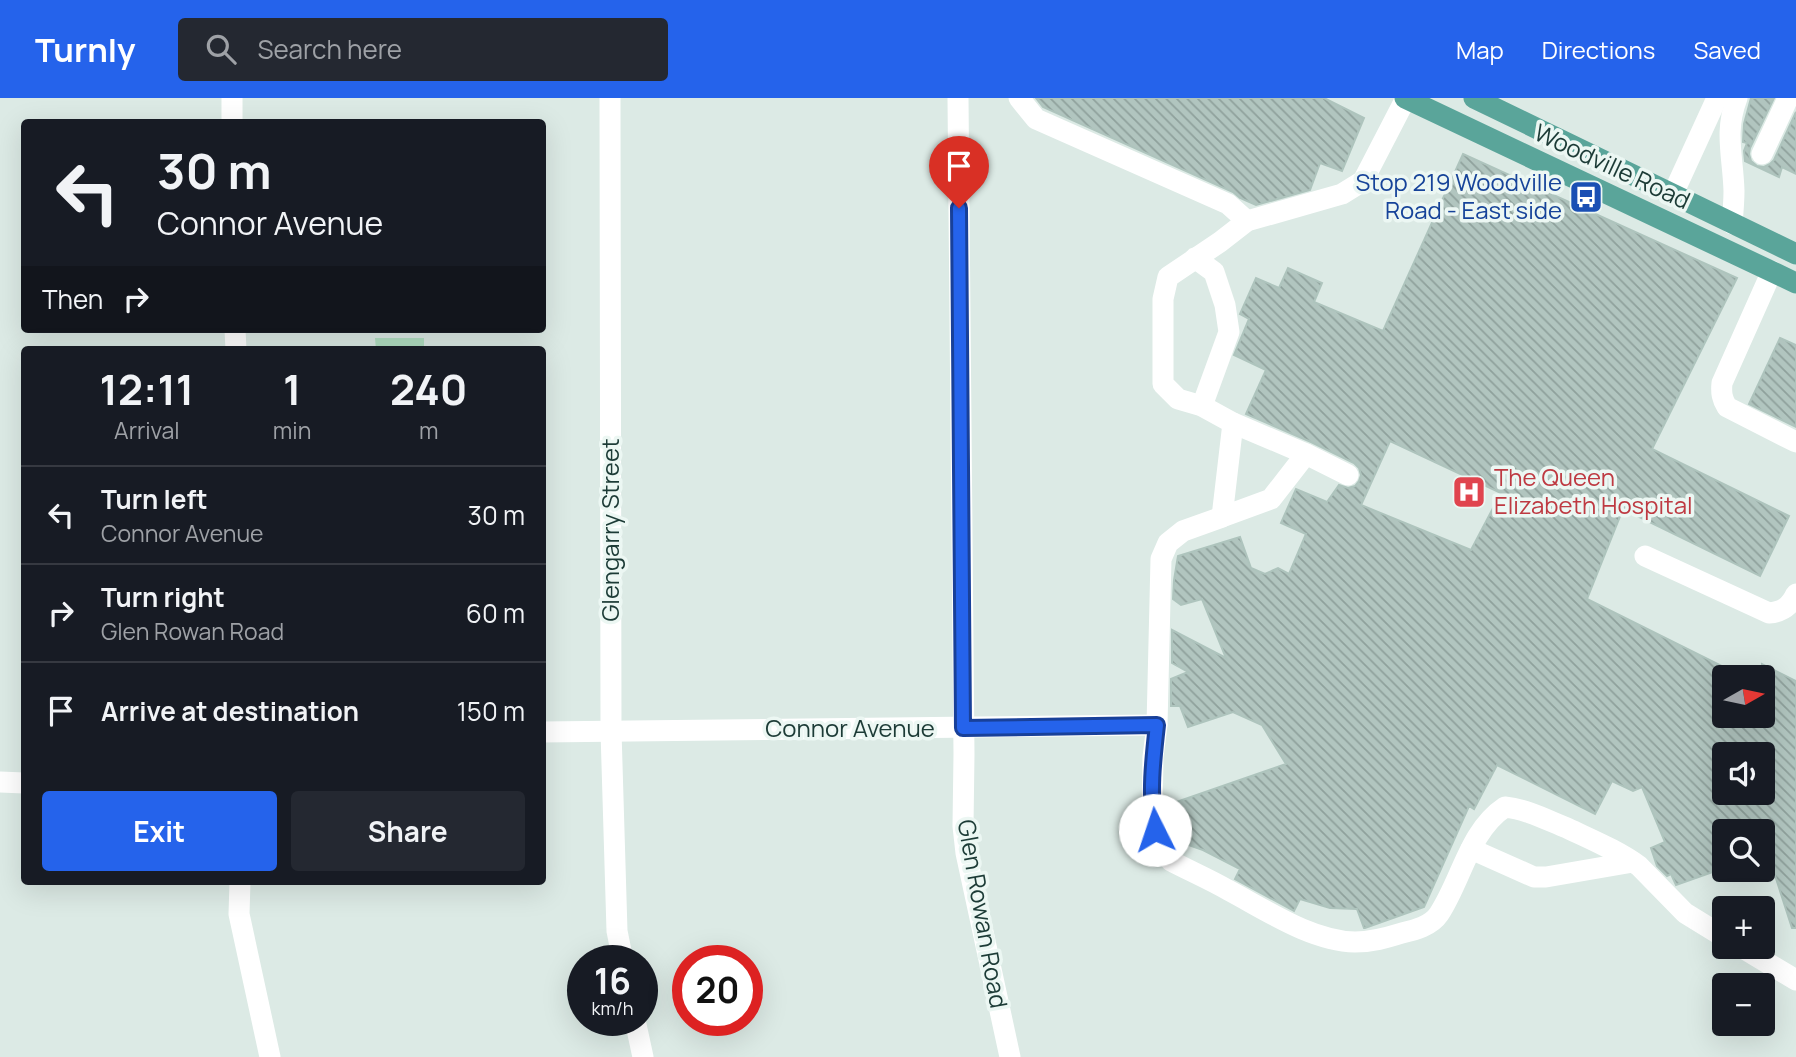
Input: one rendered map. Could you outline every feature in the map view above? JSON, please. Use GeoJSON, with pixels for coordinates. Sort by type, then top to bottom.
{"type":"FeatureCollection","features":[{"type":"Feature","properties":{"kind":"main road","name":"Woodville Road"},"geometry":{"type":"LineString","coordinates":[[1406,98],[1796,283]]}},
{"type":"Feature","properties":{"kind":"main road","name":"Woodville Road"},"geometry":{"type":"LineString","coordinates":[[1474,98],[1796,254]]}},
{"type":"Feature","properties":{"kind":"street"},"geometry":{"type":"LineString","coordinates":[[232,98],[232,119]]}},
{"type":"Feature","properties":{"kind":"street","name":"Glengarry Street"},"geometry":{"type":"LineString","coordinates":[[610,98],[611,731],[617,931],[620,945]]}},
{"type":"Feature","properties":{"kind":"street","name":"Glen Rowan Road"},"geometry":{"type":"LineString","coordinates":[[958,98],[962,826],[1010,1057]]}},
{"type":"Feature","properties":{"kind":"street"},"geometry":{"type":"LineString","coordinates":[[1019,98],[1036,119],[1228,204],[1247,221]]}},
{"type":"Feature","properties":{"kind":"street"},"geometry":{"type":"LineString","coordinates":[[1348,475],[1307,454],[1233,424],[1202,406],[1178,399],[1163,384],[1163,299],[1168,277],[1247,221],[1342,194],[1363,181],[1406,98]]}},
{"type":"Feature","properties":{"kind":"street"},"geometry":{"type":"LineString","coordinates":[[1673,194],[1717,98]]}},
{"type":"Feature","properties":{"kind":"street"},"geometry":{"type":"LineString","coordinates":[[1732,224],[1734,192],[1729,137],[1731,114],[1737,98]]}},
{"type":"Feature","properties":{"kind":"street"},"geometry":{"type":"LineString","coordinates":[[1762,154],[1788,98]]}},
{"type":"Feature","properties":{"kind":"street"},"geometry":{"type":"LineString","coordinates":[[1195,258],[1214,272],[1225,305],[1229,332],[1202,406]]}},
{"type":"Feature","properties":{"kind":"street"},"geometry":{"type":"LineString","coordinates":[[1772,271],[1721,391],[1727,407],[1796,442]]}},
{"type":"Feature","properties":{"kind":"street"},"geometry":{"type":"LineString","coordinates":[[1222,517],[1233,424]]}},
{"type":"Feature","properties":{"kind":"street"},"geometry":{"type":"LineString","coordinates":[[1307,454],[1271,499],[1183,531],[1168,543],[1161,559],[1152,812],[1155,830],[1171,861],[1294,925],[1332,939],[1354,942],[1377,940],[1419,928],[1436,918],[1484,827],[1505,807],[1515,808],[1553,822],[1633,862],[1685,913],[1712,930]]}},
{"type":"Feature","properties":{"kind":"street"},"geometry":{"type":"LineString","coordinates":[[1645,556],[1769,613],[1781,612],[1796,594]]}},
{"type":"Feature","properties":{"kind":"street","name":"Connor Avenue"},"geometry":{"type":"LineString","coordinates":[[546,732],[1157,725]]}},
{"type":"Feature","properties":{"kind":"street"},"geometry":{"type":"LineString","coordinates":[[0,782],[21,783]]}},
{"type":"Feature","properties":{"kind":"street"},"geometry":{"type":"LineString","coordinates":[[1471,849],[1534,877],[1633,862]]}},
{"type":"Feature","properties":{"kind":"street"},"geometry":{"type":"LineString","coordinates":[[240,885],[239,914],[270,1057]]}},
{"type":"Feature","properties":{"kind":"street"},"geometry":{"type":"LineString","coordinates":[[1761,959],[1796,980]]}},
{"type":"Feature","properties":{"kind":"street"},"geometry":{"type":"LineString","coordinates":[[638,1036],[643,1057]]}},
{"type":"Feature","properties":{"kind":"green space"},"geometry":{"type":"Polygon","coordinates":[[[375,338],[424,338],[424,346],[376,346],[375,338]]]}},
{"type":"Feature","properties":{"kind":"building"},"geometry":{"type":"Polygon","coordinates":[[[1036,98],[1324,98],[1364,118],[1342,171],[1320,163],[1310,190],[1256,205],[1233,192],[1043,107],[1036,98]]]}},
{"type":"Feature","properties":{"kind":"building"},"geometry":{"type":"Polygon","coordinates":[[[1751,98],[1774,98],[1750,148],[1751,161],[1764,167],[1774,160],[1796,112],[1796,174],[1782,167],[1779,177],[1745,161],[1747,143],[1743,142],[1744,124],[1751,98]]]}},
{"type":"Feature","properties":{"kind":"building"},"geometry":{"type":"Polygon","coordinates":[[[1463,154],[1737,278],[1652,449],[1789,516],[1760,576],[1623,509],[1587,599],[1720,665],[1712,665],[1712,728],[1775,728],[1775,670],[1796,681],[1796,928],[1792,928],[1775,875],[1775,819],[1712,819],[1712,872],[1676,885],[1671,874],[1667,876],[1657,866],[1651,848],[1665,842],[1642,787],[1633,791],[1612,781],[1595,814],[1497,765],[1474,809],[1469,806],[1424,907],[1365,928],[1357,909],[1330,908],[1300,899],[1294,911],[1235,879],[1240,869],[1203,850],[1174,840],[1168,826],[1165,806],[1286,764],[1262,725],[1233,712],[1188,727],[1180,706],[1171,706],[1171,679],[1188,672],[1172,663],[1172,630],[1226,658],[1202,599],[1181,605],[1173,599],[1174,580],[1178,556],[1240,537],[1251,568],[1265,574],[1278,568],[1289,574],[1306,534],[1281,523],[1296,489],[1327,502],[1339,485],[1348,488],[1359,481],[1361,475],[1354,463],[1246,414],[1266,370],[1234,355],[1249,319],[1240,314],[1256,278],[1279,288],[1288,268],[1322,283],[1314,302],[1383,331],[1463,154]],[[1390,441],[1361,505],[1471,550],[1501,493],[1390,441]]]}},
{"type":"Feature","properties":{"kind":"building"},"geometry":{"type":"Polygon","coordinates":[[[1780,338],[1796,345],[1796,427],[1749,404],[1780,338]]]}},
{"type":"Feature","properties":{"kind":"place","name":"Stop 219 Woodville Road - East side"},"geometry":{"type":"Point","coordinates":[1586,197]}},
{"type":"Feature","properties":{"kind":"place","name":"The Queen Elizabeth Hospital"},"geometry":{"type":"Point","coordinates":[1469,492]}},
{"type":"Feature","properties":{"kind":"route"},"geometry":{"type":"LineString","coordinates":[[959,208],[963,728],[1157,725],[1153,757],[1152,812],[1155,830]]}}]}
